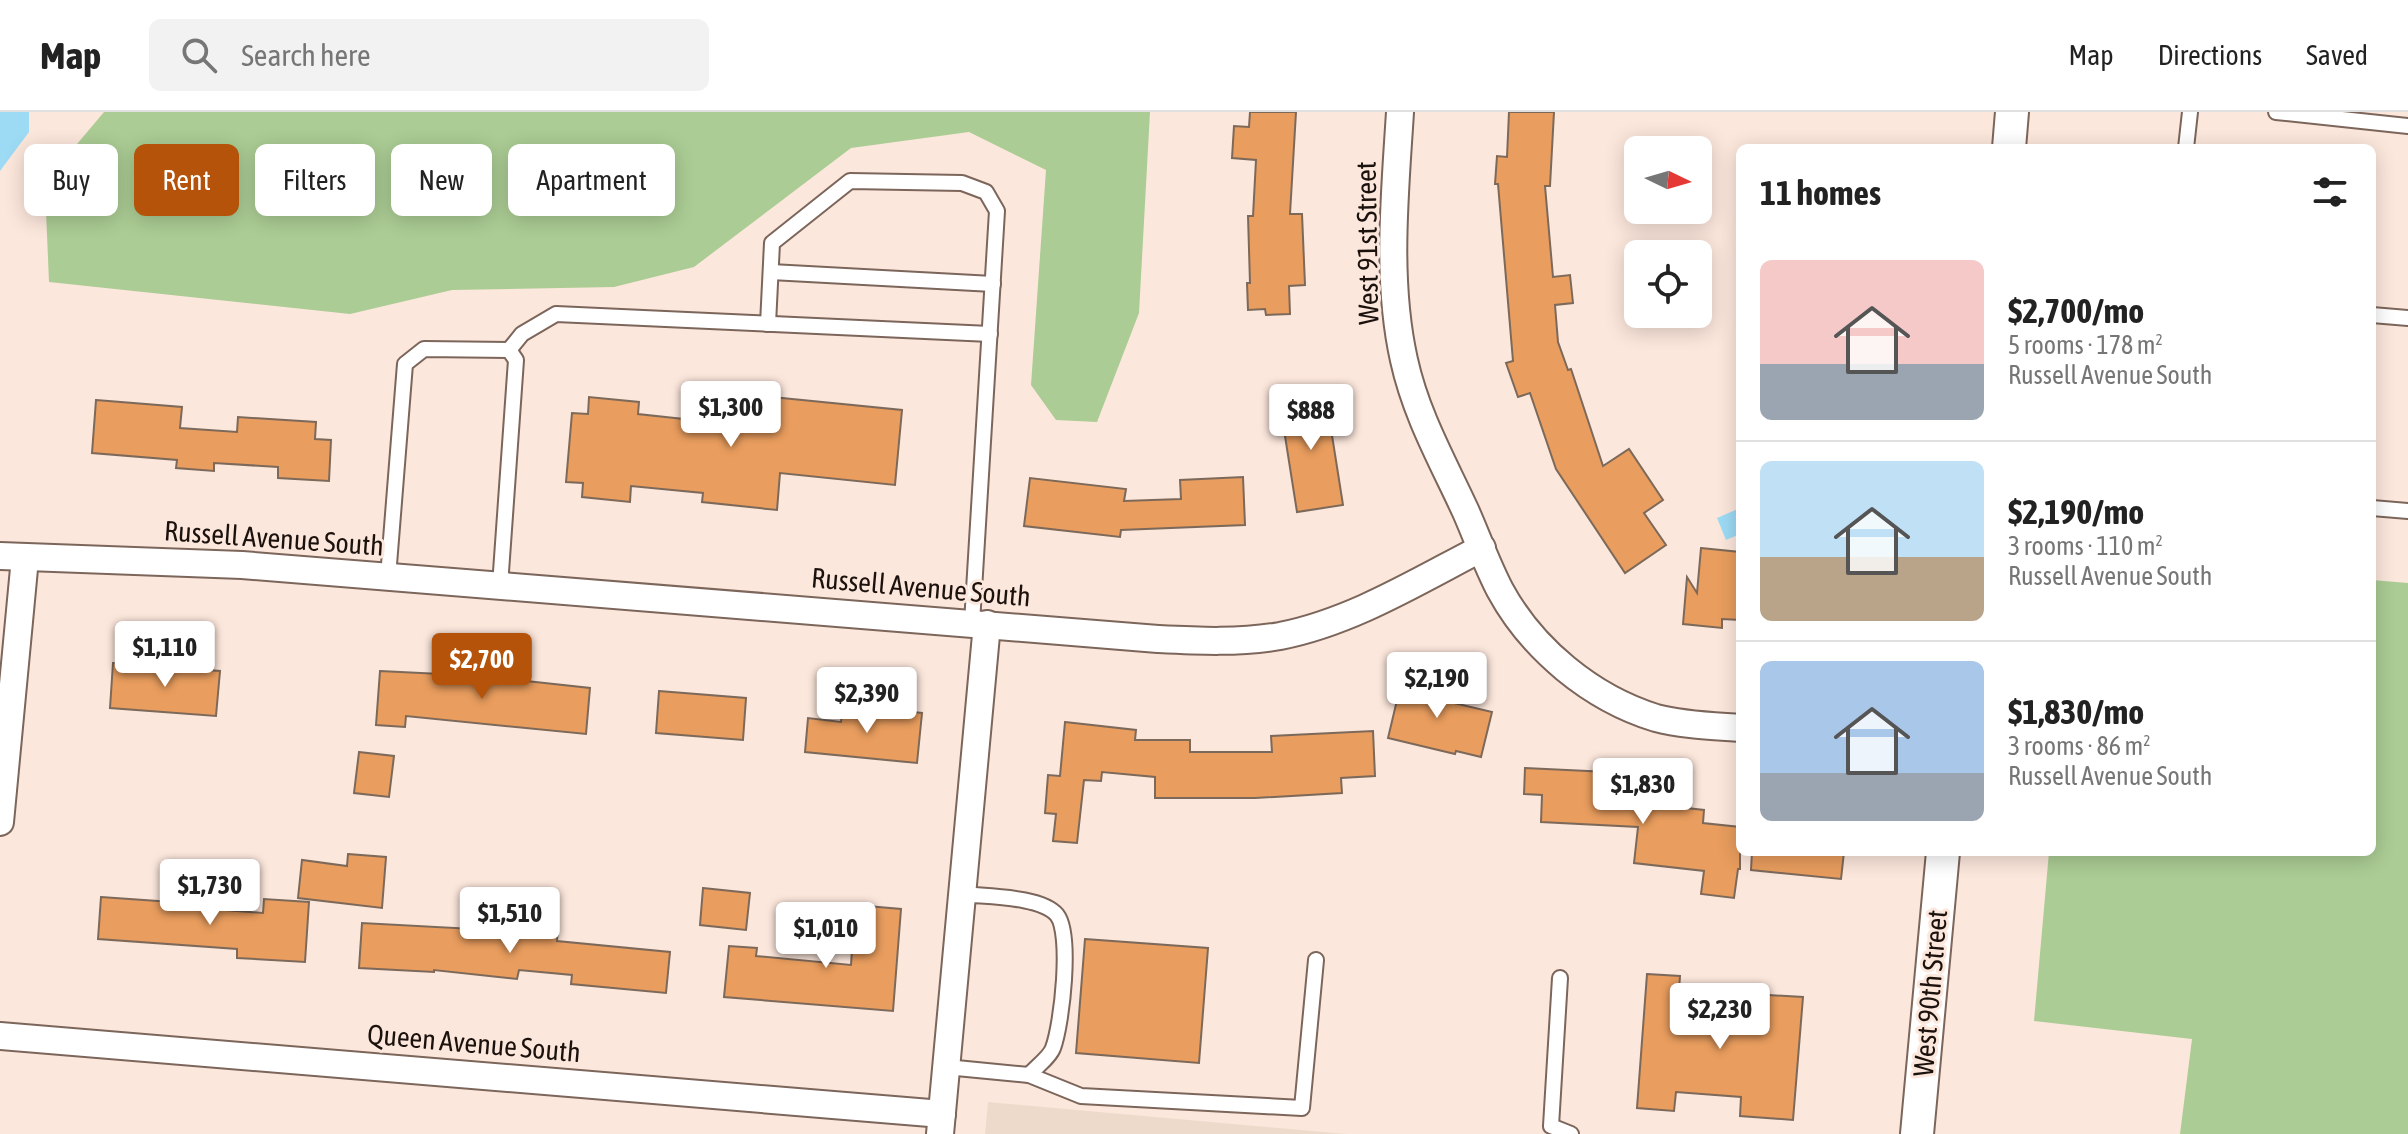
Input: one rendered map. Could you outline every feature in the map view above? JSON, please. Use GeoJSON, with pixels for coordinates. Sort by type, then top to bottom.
{"type":"FeatureCollection","features":[{"type":"Feature","properties":{"kind":"street","name":"West 91st Street"},"geometry":{"type":"LineString","coordinates":[[1400,112],[1394,284],[1404,360],[1428,435],[1482,548]]}},
{"type":"Feature","properties":{"kind":"street"},"geometry":{"type":"LineString","coordinates":[[2009,144],[2012,112]]}},
{"type":"Feature","properties":{"kind":"street","name":"Russell Avenue South"},"geometry":{"type":"LineString","coordinates":[[12,557],[242,565],[1219,642],[1281,636],[1354,611],[1482,548]]}},
{"type":"Feature","properties":{"kind":"street"},"geometry":{"type":"LineString","coordinates":[[1482,548],[1501,590],[1530,634],[1565,669],[1610,699],[1657,718],[1736,728]]}},
{"type":"Feature","properties":{"kind":"street"},"geometry":{"type":"LineString","coordinates":[[0,822],[12,557]]}},
{"type":"Feature","properties":{"kind":"street"},"geometry":{"type":"LineString","coordinates":[[941,1124],[962,894],[979,624]]}},
{"type":"Feature","properties":{"kind":"street","name":"West 90th Street"},"geometry":{"type":"LineString","coordinates":[[1917,1134],[1943,856]]}},
{"type":"Feature","properties":{"kind":"street","name":"Queen Avenue South"},"geometry":{"type":"LineString","coordinates":[[0,1036],[941,1124]]}},
{"type":"Feature","properties":{"kind":"lane"},"geometry":{"type":"LineString","coordinates":[[2186,144],[2190,112]]}},
{"type":"Feature","properties":{"kind":"lane"},"geometry":{"type":"LineString","coordinates":[[2276,112],[2408,126]]}},
{"type":"Feature","properties":{"kind":"lane"},"geometry":{"type":"LineString","coordinates":[[768,324],[772,243],[850,181],[962,183],[986,192],[997,211],[979,624]]}},
{"type":"Feature","properties":{"kind":"lane"},"geometry":{"type":"LineString","coordinates":[[771,272],[993,284]]}},
{"type":"Feature","properties":{"kind":"lane"},"geometry":{"type":"LineString","coordinates":[[509,350],[522,334],[556,314],[990,334]]}},
{"type":"Feature","properties":{"kind":"lane"},"geometry":{"type":"LineString","coordinates":[[2376,315],[2408,318]]}},
{"type":"Feature","properties":{"kind":"lane"},"geometry":{"type":"LineString","coordinates":[[388,577],[405,364],[424,349],[509,350]]}},
{"type":"Feature","properties":{"kind":"lane"},"geometry":{"type":"LineString","coordinates":[[500,586],[516,360],[509,350]]}},
{"type":"Feature","properties":{"kind":"lane"},"geometry":{"type":"LineString","coordinates":[[2376,508],[2408,511]]}},
{"type":"Feature","properties":{"kind":"lane"},"geometry":{"type":"LineString","coordinates":[[962,894],[1034,902],[1056,914],[1066,936],[1063,990],[1053,1050],[1029,1075]]}},
{"type":"Feature","properties":{"kind":"lane"},"geometry":{"type":"LineString","coordinates":[[946,1067],[1029,1075],[1081,1096],[1302,1108],[1316,960]]}},
{"type":"Feature","properties":{"kind":"lane"},"geometry":{"type":"LineString","coordinates":[[1560,978],[1551,1126],[1571,1134]]}},
{"type":"Feature","properties":{"kind":"shaded area"},"geometry":{"type":"Polygon","coordinates":[[[988,1102],[1346,1134],[985,1134],[988,1102]]]}},
{"type":"Feature","properties":{"kind":"green space"},"geometry":{"type":"Polygon","coordinates":[[[104,112],[1150,112],[1139,313],[1097,422],[1056,420],[1031,385],[1046,170],[969,132],[851,148],[694,267],[614,287],[452,290],[350,314],[49,282],[46,216],[118,216],[118,144],[77,144],[104,112]]]}},
{"type":"Feature","properties":{"kind":"green space"},"geometry":{"type":"Polygon","coordinates":[[[2376,580],[2408,583],[2408,1134],[2180,1134],[2192,1039],[2034,1021],[2049,856],[2376,856],[2376,580]]]}},
{"type":"Feature","properties":{"kind":"water"},"geometry":{"type":"Polygon","coordinates":[[[0,112],[29,112],[29,132],[0,171],[0,112]]]}},
{"type":"Feature","properties":{"kind":"water"},"geometry":{"type":"Polygon","coordinates":[[[1736,510],[1736,536],[1726,540],[1717,518],[1736,510]]]}},
{"type":"Feature","properties":{"kind":"building"},"geometry":{"type":"Polygon","coordinates":[[[1250,112],[1296,112],[1290,214],[1302,214],[1305,285],[1289,286],[1290,314],[1266,315],[1265,309],[1248,310],[1248,216],[1253,216],[1256,160],[1232,158],[1234,126],[1249,127],[1250,112]]]}},
{"type":"Feature","properties":{"kind":"building"},"geometry":{"type":"Polygon","coordinates":[[[1509,112],[1554,112],[1550,186],[1545,186],[1553,277],[1570,275],[1573,303],[1555,305],[1558,342],[1568,370],[1571,369],[1603,466],[1629,449],[1663,500],[1644,513],[1666,545],[1625,573],[1556,469],[1530,393],[1518,397],[1506,363],[1513,361],[1498,184],[1495,184],[1497,156],[1507,157],[1509,112]]]}},
{"type":"Feature","properties":{"kind":"building"},"geometry":{"type":"Polygon","coordinates":[[[1325,391],[1343,505],[1297,512],[1279,398],[1325,391]]]}},
{"type":"Feature","properties":{"kind":"building"},"geometry":{"type":"Polygon","coordinates":[[[733,393],[902,410],[895,485],[780,473],[777,510],[702,502],[703,493],[631,486],[630,502],[582,497],[583,483],[566,482],[572,413],[588,414],[589,397],[639,402],[638,414],[730,424],[733,393]]]}},
{"type":"Feature","properties":{"kind":"building"},"geometry":{"type":"Polygon","coordinates":[[[96,400],[182,407],[180,428],[237,432],[238,417],[316,422],[315,439],[331,440],[329,481],[278,478],[278,467],[214,463],[214,471],[176,468],[177,460],[92,453],[96,400]]]}},
{"type":"Feature","properties":{"kind":"building"},"geometry":{"type":"Polygon","coordinates":[[[1243,477],[1245,525],[1121,530],[1120,537],[1024,526],[1030,478],[1126,489],[1124,501],[1181,499],[1180,480],[1243,477]]]}},
{"type":"Feature","properties":{"kind":"building"},"geometry":{"type":"Polygon","coordinates":[[[1701,548],[1736,552],[1736,620],[1722,619],[1722,628],[1683,624],[1687,577],[1697,593],[1701,548]]]}},
{"type":"Feature","properties":{"kind":"building"},"geometry":{"type":"Polygon","coordinates":[[[113,663],[220,671],[216,716],[110,708],[113,663]]]}},
{"type":"Feature","properties":{"kind":"building"},"geometry":{"type":"Polygon","coordinates":[[[380,671],[482,676],[590,688],[586,734],[406,716],[405,727],[376,725],[380,671]]]}},
{"type":"Feature","properties":{"kind":"building"},"geometry":{"type":"Polygon","coordinates":[[[1403,675],[1440,684],[1437,699],[1492,712],[1481,757],[1388,738],[1403,675]]]}},
{"type":"Feature","properties":{"kind":"building"},"geometry":{"type":"Polygon","coordinates":[[[659,691],[746,698],[743,740],[656,733],[659,691]]]}},
{"type":"Feature","properties":{"kind":"building"},"geometry":{"type":"Polygon","coordinates":[[[843,705],[922,713],[917,763],[805,752],[808,718],[841,722],[843,705]]]}},
{"type":"Feature","properties":{"kind":"building"},"geometry":{"type":"Polygon","coordinates":[[[1065,722],[1136,730],[1135,740],[1190,740],[1190,752],[1272,752],[1271,736],[1373,731],[1375,776],[1341,778],[1342,793],[1255,798],[1155,798],[1155,777],[1102,772],[1101,781],[1084,780],[1077,843],[1053,841],[1056,814],[1045,813],[1048,775],[1060,776],[1065,722]]]}},
{"type":"Feature","properties":{"kind":"building"},"geometry":{"type":"Polygon","coordinates":[[[359,752],[394,756],[389,797],[354,793],[359,752]]]}},
{"type":"Feature","properties":{"kind":"building"},"geometry":{"type":"Polygon","coordinates":[[[1525,768],[1608,772],[1606,799],[1704,810],[1703,823],[1736,827],[1736,856],[1740,856],[1740,869],[1734,898],[1701,894],[1704,871],[1634,863],[1638,827],[1541,822],[1542,795],[1524,794],[1525,768]]]}},
{"type":"Feature","properties":{"kind":"building"},"geometry":{"type":"Polygon","coordinates":[[[348,854],[386,857],[382,908],[298,898],[302,860],[347,866],[348,854]]]}},
{"type":"Feature","properties":{"kind":"building"},"geometry":{"type":"Polygon","coordinates":[[[1752,856],[1844,856],[1841,879],[1751,870],[1752,856]]]}},
{"type":"Feature","properties":{"kind":"building"},"geometry":{"type":"Polygon","coordinates":[[[703,888],[750,893],[746,930],[700,925],[703,888]]]}},
{"type":"Feature","properties":{"kind":"building"},"geometry":{"type":"Polygon","coordinates":[[[101,897],[200,904],[200,908],[263,913],[264,899],[309,902],[305,962],[237,958],[237,949],[98,939],[101,897]]]}},
{"type":"Feature","properties":{"kind":"building"},"geometry":{"type":"Polygon","coordinates":[[[855,905],[901,909],[893,1011],[724,997],[729,946],[757,948],[756,956],[851,965],[855,905]]]}},
{"type":"Feature","properties":{"kind":"building"},"geometry":{"type":"Polygon","coordinates":[[[474,920],[558,930],[557,941],[670,952],[666,993],[571,984],[572,975],[519,970],[517,979],[434,970],[359,968],[362,923],[473,929],[474,920]]]}},
{"type":"Feature","properties":{"kind":"building"},"geometry":{"type":"Polygon","coordinates":[[[1085,939],[1208,948],[1199,1063],[1076,1053],[1085,939]]]}},
{"type":"Feature","properties":{"kind":"building"},"geometry":{"type":"Polygon","coordinates":[[[1647,974],[1680,976],[1678,1006],[1751,1011],[1752,994],[1803,997],[1793,1120],[1740,1116],[1741,1097],[1676,1092],[1674,1111],[1637,1108],[1647,974]]]}}]}
